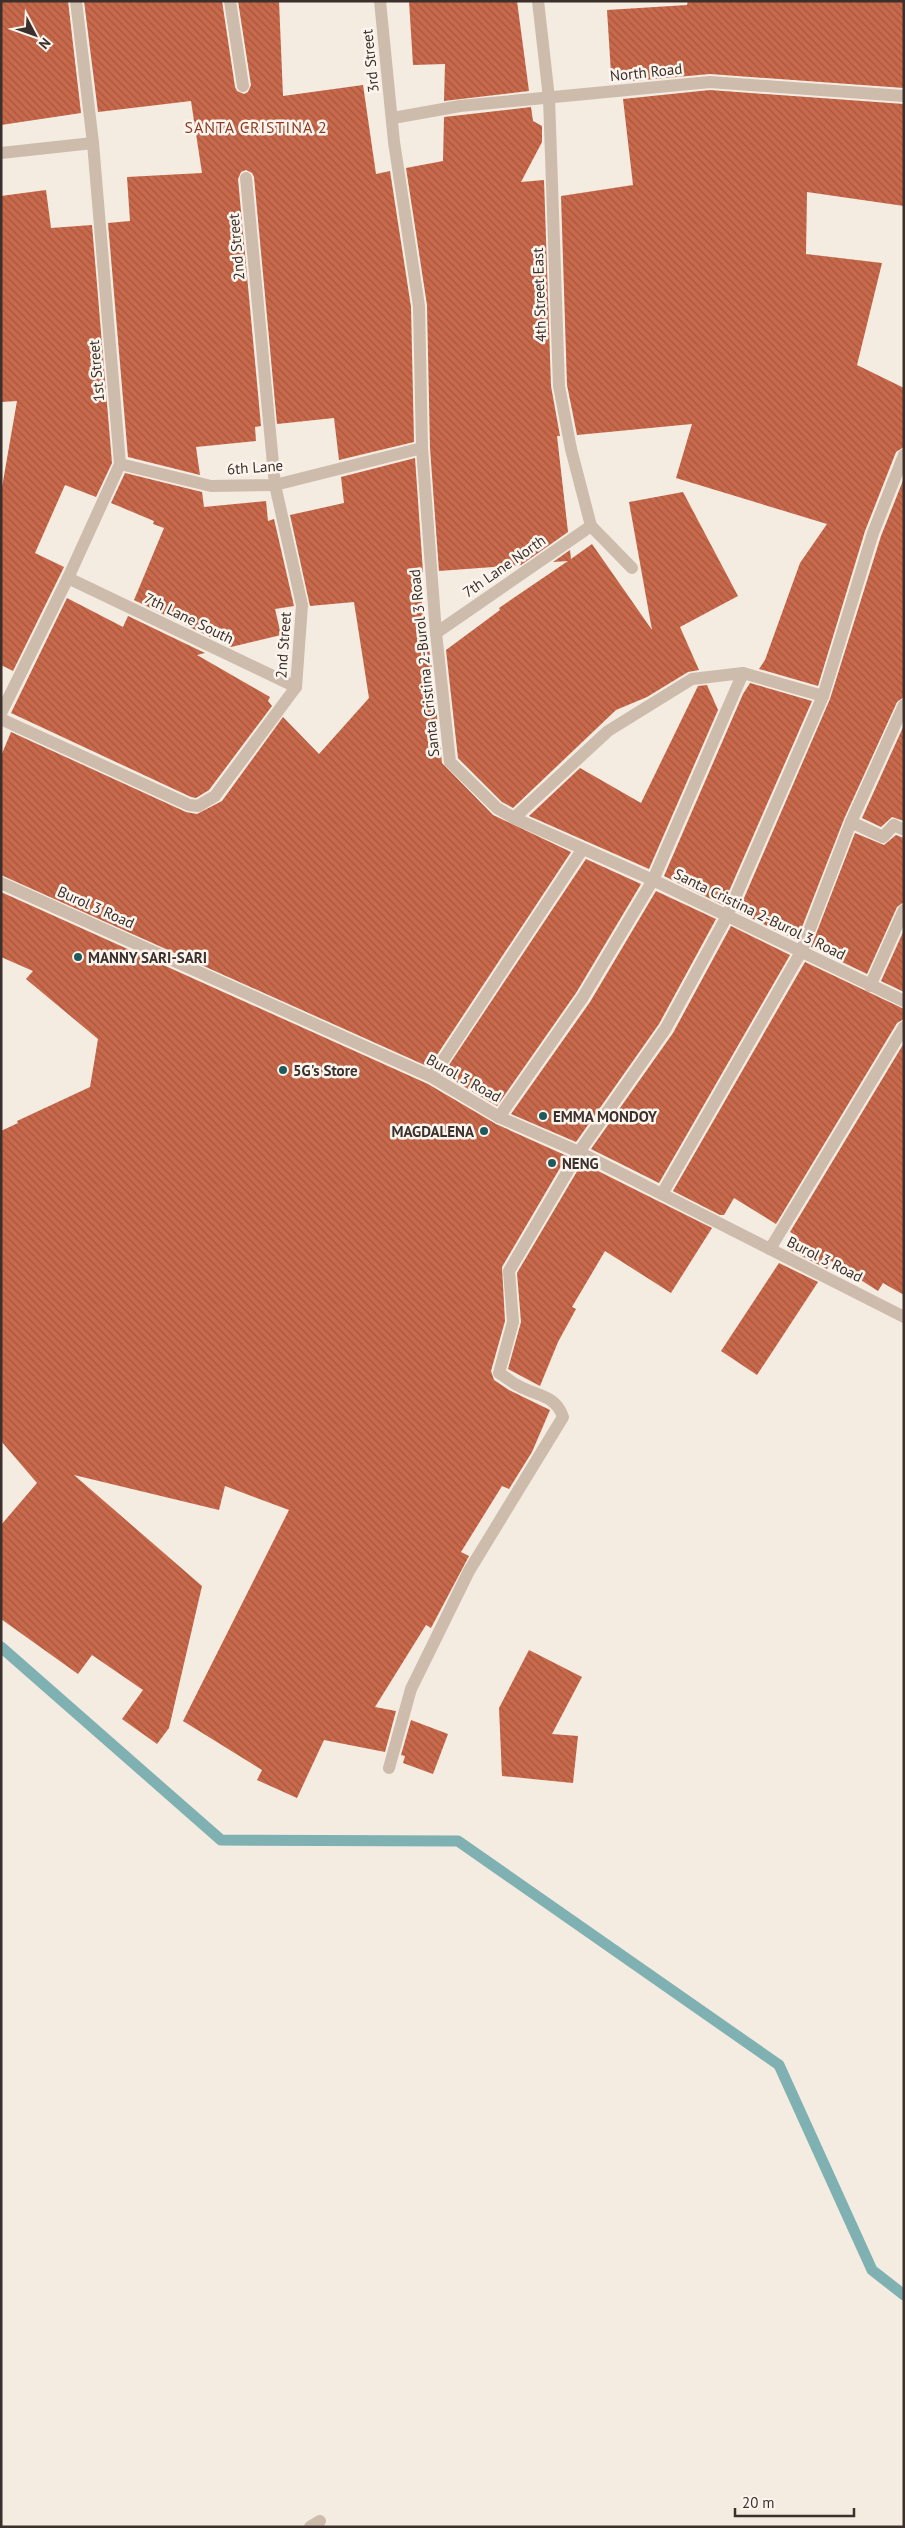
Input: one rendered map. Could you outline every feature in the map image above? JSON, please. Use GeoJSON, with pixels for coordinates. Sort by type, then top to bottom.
{"type":"FeatureCollection","features":[{"type":"Feature","properties":{"kind":"street","name":"1st Street"},"geometry":{"type":"LineString","coordinates":[[1,713],[68,578],[120,464],[93,143],[76,1]]}},
{"type":"Feature","properties":{"kind":"street"},"geometry":{"type":"LineString","coordinates":[[230,1],[243,86]]}},
{"type":"Feature","properties":{"kind":"street","name":"3rd Street"},"geometry":{"type":"LineString","coordinates":[[380,1],[398,166]]}},
{"type":"Feature","properties":{"kind":"street","name":"4th Street East"},"geometry":{"type":"LineString","coordinates":[[538,1],[549,98],[559,386],[571,449],[591,526],[632,568]]}},
{"type":"Feature","properties":{"kind":"street","name":"North Road"},"geometry":{"type":"LineString","coordinates":[[393,118],[460,106],[710,82],[904,96]]}},
{"type":"Feature","properties":{"kind":"street"},"geometry":{"type":"LineString","coordinates":[[1,154],[93,143]]}},
{"type":"Feature","properties":{"kind":"street","name":"Santa Cristina 2-Burol 3 Road"},"geometry":{"type":"LineString","coordinates":[[398,166],[419,306],[422,448],[436,633],[450,762],[497,808],[514,818],[582,850],[653,880],[904,1001]]}},
{"type":"Feature","properties":{"kind":"street","name":"2nd Street"},"geometry":{"type":"LineString","coordinates":[[1,719],[189,805],[198,806],[215,796],[296,688],[302,605],[275,485],[246,178]]}},
{"type":"Feature","properties":{"kind":"street","name":"6th Lane"},"geometry":{"type":"LineString","coordinates":[[120,464],[211,486],[275,485],[422,448]]}},
{"type":"Feature","properties":{"kind":"street"},"geometry":{"type":"LineString","coordinates":[[389,1768],[411,1689],[469,1570],[563,1417],[560,1409],[552,1399],[519,1386],[500,1373],[513,1322],[508,1271],[579,1152],[666,1028],[727,916],[823,696],[873,534],[904,455]]}},
{"type":"Feature","properties":{"kind":"street","name":"7th Lane North"},"geometry":{"type":"LineString","coordinates":[[436,633],[591,526]]}},
{"type":"Feature","properties":{"kind":"street","name":"7th Lane South"},"geometry":{"type":"LineString","coordinates":[[68,578],[296,688]]}},
{"type":"Feature","properties":{"kind":"street"},"geometry":{"type":"LineString","coordinates":[[514,818],[608,732],[692,680],[743,673],[823,696]]}},
{"type":"Feature","properties":{"kind":"street"},"geometry":{"type":"LineString","coordinates":[[500,1117],[583,997],[653,880],[743,673]]}},
{"type":"Feature","properties":{"kind":"street"},"geometry":{"type":"LineString","coordinates":[[662,1194],[801,952],[851,822],[904,705]]}},
{"type":"Feature","properties":{"kind":"street"},"geometry":{"type":"LineString","coordinates":[[851,822],[883,837],[894,826],[904,830]]}},
{"type":"Feature","properties":{"kind":"street"},"geometry":{"type":"LineString","coordinates":[[432,1077],[582,850]]}},
{"type":"Feature","properties":{"kind":"street","name":"Burol 3 Road"},"geometry":{"type":"LineString","coordinates":[[1,883],[432,1077],[500,1117],[579,1152],[904,1317]]}},
{"type":"Feature","properties":{"kind":"street"},"geometry":{"type":"LineString","coordinates":[[870,986],[904,910]]}},
{"type":"Feature","properties":{"kind":"street"},"geometry":{"type":"LineString","coordinates":[[770,1249],[904,1027]]}},
{"type":"Feature","properties":{"kind":"building"},"geometry":{"type":"Polygon","coordinates":[[[1,1],[68,1],[81,113],[1,125],[1,1]]]}},
{"type":"Feature","properties":{"kind":"building"},"geometry":{"type":"Polygon","coordinates":[[[84,1],[222,1],[235,87],[237,91],[244,94],[248,92],[251,85],[238,1],[279,1],[283,96],[363,85],[376,174],[390,171],[411,307],[414,442],[339,460],[334,418],[277,424],[254,177],[252,173],[246,170],[241,172],[238,179],[261,426],[255,427],[256,441],[196,447],[200,475],[128,457],[108,223],[130,221],[127,177],[202,173],[191,101],[98,112],[84,1]]]}},
{"type":"Feature","properties":{"kind":"building"},"geometry":{"type":"Polygon","coordinates":[[[409,1],[517,1],[529,91],[444,101],[445,64],[413,65],[409,1]]]}},
{"type":"Feature","properties":{"kind":"building"},"geometry":{"type":"Polygon","coordinates":[[[688,1],[904,1],[904,88],[710,74],[621,82],[620,73],[611,73],[607,10],[687,5],[688,1]]]}},
{"type":"Feature","properties":{"kind":"building"},"geometry":{"type":"Polygon","coordinates":[[[710,90],[904,104],[904,206],[807,192],[806,254],[882,263],[857,365],[904,388],[904,447],[896,452],[865,531],[818,686],[759,669],[765,660],[800,563],[827,524],[676,478],[692,424],[577,435],[567,385],[561,196],[633,185],[623,99],[710,90]]]}},
{"type":"Feature","properties":{"kind":"building"},"geometry":{"type":"Polygon","coordinates":[[[531,107],[533,121],[542,126],[542,142],[521,182],[544,180],[551,386],[560,436],[557,436],[568,532],[521,565],[439,571],[430,448],[427,305],[406,168],[443,161],[444,117],[531,107]]]}},
{"type":"Feature","properties":{"kind":"building"},"geometry":{"type":"Polygon","coordinates":[[[46,190],[51,228],[92,225],[112,463],[96,497],[65,485],[35,553],[64,567],[13,671],[1,665],[1,493],[17,401],[1,402],[1,196],[46,190]]]}},
{"type":"Feature","properties":{"kind":"building"},"geometry":{"type":"Polygon","coordinates":[[[415,458],[423,572],[417,573],[431,661],[442,763],[493,815],[571,852],[429,1067],[1,875],[1,756],[11,732],[186,812],[197,814],[222,801],[283,717],[319,754],[369,698],[354,602],[310,606],[290,515],[344,503],[341,477],[415,458]]]}},
{"type":"Feature","properties":{"kind":"building"},"geometry":{"type":"Polygon","coordinates":[[[125,473],[202,492],[204,507],[266,501],[268,521],[274,519],[294,606],[275,609],[281,635],[231,647],[134,600],[164,528],[153,524],[154,521],[111,503],[125,473]]]}},
{"type":"Feature","properties":{"kind":"building"},"geometry":{"type":"Polygon","coordinates":[[[904,478],[904,697],[897,702],[844,819],[797,940],[738,912],[830,699],[881,536],[904,478]]]}},
{"type":"Feature","properties":{"kind":"building"},"geometry":{"type":"Polygon","coordinates":[[[683,492],[738,596],[680,627],[699,670],[688,672],[647,697],[616,710],[513,808],[502,802],[458,758],[446,650],[500,610],[499,608],[568,561],[553,562],[570,550],[571,559],[592,544],[652,630],[629,502],[683,492]]]}},
{"type":"Feature","properties":{"kind":"building"},"geometry":{"type":"Polygon","coordinates":[[[67,598],[123,627],[128,616],[205,653],[197,655],[270,697],[268,701],[272,706],[209,790],[196,798],[191,797],[11,713],[67,598]]]}},
{"type":"Feature","properties":{"kind":"building"},"geometry":{"type":"Polygon","coordinates":[[[750,683],[812,701],[723,905],[664,876],[743,694],[750,683]]]}},
{"type":"Feature","properties":{"kind":"building"},"geometry":{"type":"Polygon","coordinates":[[[707,685],[718,710],[649,869],[529,816],[580,768],[641,803],[698,686],[707,685]]]}},
{"type":"Feature","properties":{"kind":"building"},"geometry":{"type":"Polygon","coordinates":[[[904,725],[904,821],[892,817],[881,827],[862,818],[904,725]]]}},
{"type":"Feature","properties":{"kind":"building"},"geometry":{"type":"Polygon","coordinates":[[[855,833],[884,845],[896,835],[904,838],[904,902],[897,907],[867,974],[811,947],[855,833]]]}},
{"type":"Feature","properties":{"kind":"building"},"geometry":{"type":"Polygon","coordinates":[[[586,859],[641,884],[576,993],[497,1106],[443,1074],[586,859]]]}},
{"type":"Feature","properties":{"kind":"building"},"geometry":{"type":"Polygon","coordinates":[[[656,891],[716,919],[659,1024],[576,1142],[511,1114],[590,1002],[656,891]]]}},
{"type":"Feature","properties":{"kind":"building"},"geometry":{"type":"Polygon","coordinates":[[[1,892],[428,1084],[496,1124],[567,1156],[502,1267],[505,1321],[491,1371],[494,1380],[509,1390],[550,1410],[532,1452],[509,1489],[502,1486],[461,1552],[469,1556],[431,1628],[426,1625],[375,1707],[396,1711],[385,1752],[324,1740],[297,1798],[257,1780],[262,1770],[183,1721],[289,1510],[225,1486],[219,1510],[74,1475],[202,1586],[169,1728],[157,1744],[122,1719],[143,1690],[92,1655],[78,1674],[1,1619],[1,1525],[37,1483],[1,1441],[1,1131],[18,1123],[17,1121],[90,1087],[98,1039],[26,979],[33,971],[1,957],[1,892]]]}},
{"type":"Feature","properties":{"kind":"building"},"geometry":{"type":"Polygon","coordinates":[[[731,926],[790,955],[659,1183],[591,1149],[673,1033],[731,926]]]}},
{"type":"Feature","properties":{"kind":"building"},"geometry":{"type":"Polygon","coordinates":[[[904,930],[904,992],[881,981],[904,930]]]}},
{"type":"Feature","properties":{"kind":"building"},"geometry":{"type":"Polygon","coordinates":[[[805,962],[904,1009],[904,1019],[897,1023],[776,1224],[734,1198],[724,1215],[720,1215],[673,1191],[805,962]]]}},
{"type":"Feature","properties":{"kind":"building"},"geometry":{"type":"Polygon","coordinates":[[[904,1043],[904,1295],[883,1283],[878,1291],[831,1261],[827,1269],[788,1249],[797,1236],[790,1232],[904,1043]]]}},
{"type":"Feature","properties":{"kind":"building"},"geometry":{"type":"Polygon","coordinates":[[[582,1163],[712,1228],[671,1293],[605,1251],[572,1307],[576,1309],[558,1342],[540,1386],[508,1369],[521,1322],[517,1273],[582,1163]]]}},
{"type":"Feature","properties":{"kind":"building"},"geometry":{"type":"Polygon","coordinates":[[[779,1263],[818,1282],[757,1375],[721,1351],[779,1263]]]}},
{"type":"Feature","properties":{"kind":"building"},"geometry":{"type":"Polygon","coordinates":[[[529,1650],[582,1677],[552,1734],[578,1736],[573,1783],[502,1776],[499,1708],[529,1650]]]}},
{"type":"Feature","properties":{"kind":"building"},"geometry":{"type":"Polygon","coordinates":[[[411,1720],[448,1734],[433,1774],[403,1763],[405,1756],[401,1755],[411,1720]]]}},
{"type":"Feature","properties":{"kind":"waterway"},"geometry":{"type":"LineString","coordinates":[[1,1647],[221,1840],[458,1841],[779,2065],[872,2270],[904,2295]]}},
{"type":"Feature","properties":{"kind":"place","name":"MANNY SARI-SARI"},"geometry":{"type":"Point","coordinates":[78,957]}},
{"type":"Feature","properties":{"kind":"place","name":"5G's Store"},"geometry":{"type":"Point","coordinates":[283,1070]}},
{"type":"Feature","properties":{"kind":"place","name":"EMMA MONDOY"},"geometry":{"type":"Point","coordinates":[543,1116]}},
{"type":"Feature","properties":{"kind":"place","name":"MAGDALENA"},"geometry":{"type":"Point","coordinates":[484,1131]}},
{"type":"Feature","properties":{"kind":"place","name":"NENG"},"geometry":{"type":"Point","coordinates":[552,1163]}},
{"type":"Feature","properties":{"kind":"district","name":"SANTA CRISTINA 2"},"geometry":{"type":"Point","coordinates":[256,127]}}]}
